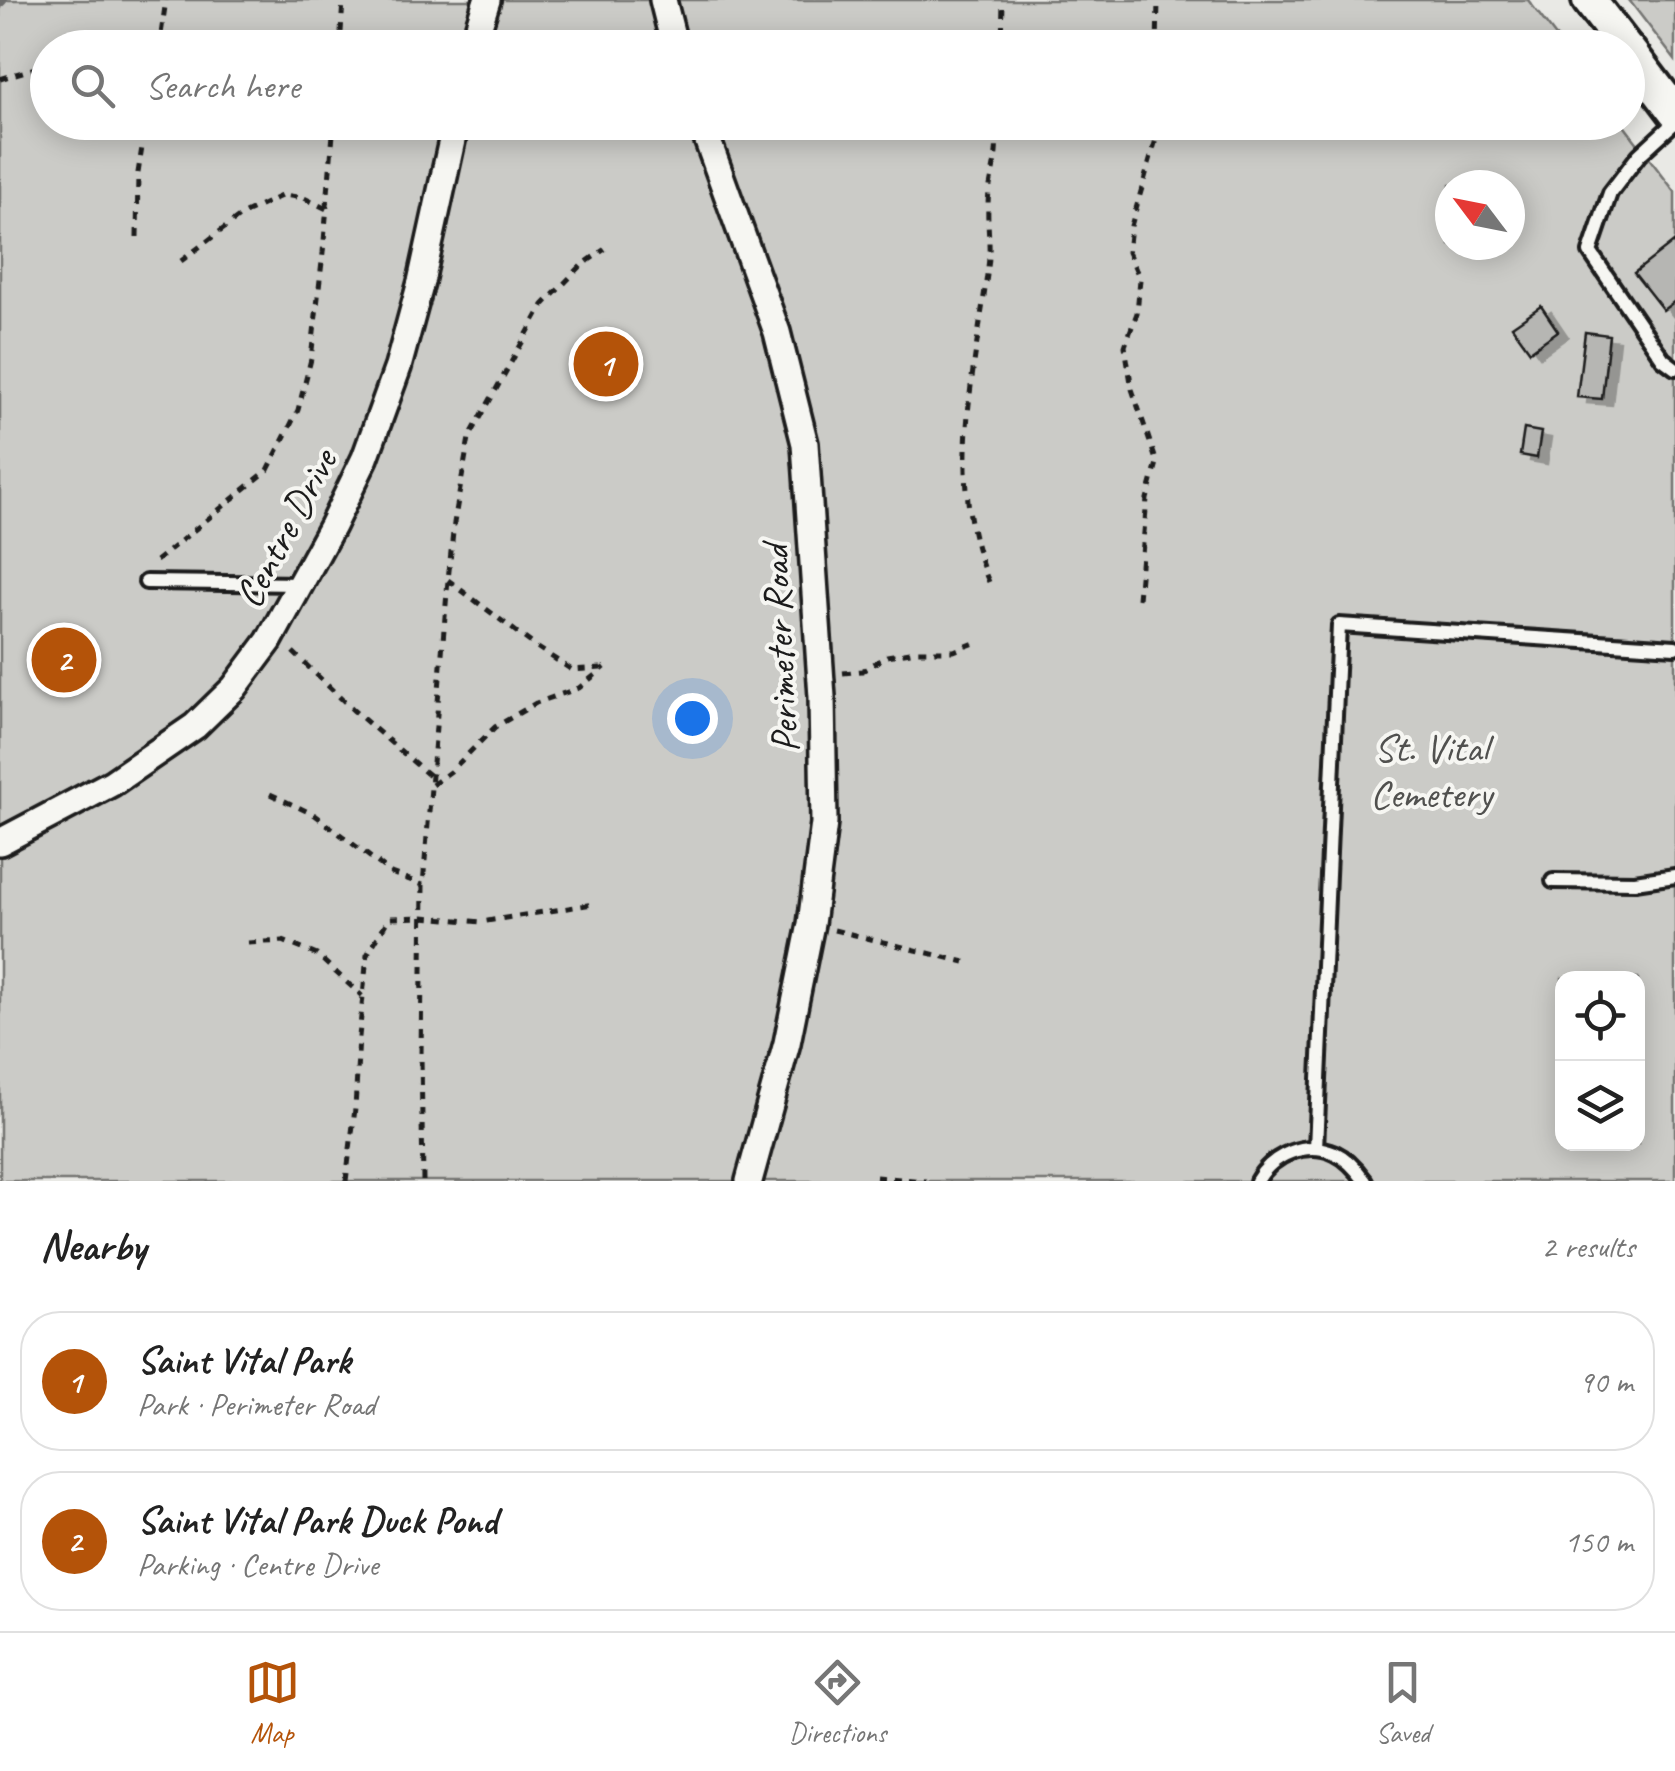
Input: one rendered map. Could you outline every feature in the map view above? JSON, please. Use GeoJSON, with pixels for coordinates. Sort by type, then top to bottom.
{"type":"FeatureCollection","features":[{"type":"Feature","properties":{"kind":"street"},"geometry":{"type":"LineString","coordinates":[[478,30],[487,0]]}},
{"type":"Feature","properties":{"kind":"street"},"geometry":{"type":"LineString","coordinates":[[662,0],[671,30]]}},
{"type":"Feature","properties":{"kind":"street"},"geometry":{"type":"LineString","coordinates":[[1590,0],[1613,30]]}},
{"type":"Feature","properties":{"kind":"street"},"geometry":{"type":"LineString","coordinates":[[1645,73],[1675,112]]}},
{"type":"Feature","properties":{"kind":"street","name":"Centre Drive"},"geometry":{"type":"LineString","coordinates":[[0,842],[112,783],[195,726],[234,688],[272,634],[366,458],[422,282],[452,140]]}},
{"type":"Feature","properties":{"kind":"street","name":"Perimeter Road"},"geometry":{"type":"LineString","coordinates":[[708,140],[778,332],[805,444],[820,676],[824,823],[811,924],[787,1044],[749,1181]]}},
{"type":"Feature","properties":{"kind":"lane"},"geometry":{"type":"LineString","coordinates":[[1675,122],[1638,155],[1610,192],[1590,252],[1663,359],[1675,368]]}},
{"type":"Feature","properties":{"kind":"lane"},"geometry":{"type":"LineString","coordinates":[[146,582],[300,584]]}},
{"type":"Feature","properties":{"kind":"lane"},"geometry":{"type":"LineString","coordinates":[[1316,1148],[1339,624],[1675,647]]}},
{"type":"Feature","properties":{"kind":"lane"},"geometry":{"type":"LineString","coordinates":[[1552,881],[1635,882],[1675,876]]}},
{"type":"Feature","properties":{"kind":"lane"},"geometry":{"type":"LineString","coordinates":[[1258,1181],[1278,1158],[1296,1150],[1316,1148],[1336,1153],[1352,1164],[1365,1181]]}},
{"type":"Feature","properties":{"kind":"path"},"geometry":{"type":"LineString","coordinates":[[162,30],[166,0]]}},
{"type":"Feature","properties":{"kind":"path"},"geometry":{"type":"LineString","coordinates":[[341,30],[343,0]]}},
{"type":"Feature","properties":{"kind":"path"},"geometry":{"type":"LineString","coordinates":[[1003,30],[1004,0]]}},
{"type":"Feature","properties":{"kind":"path"},"geometry":{"type":"LineString","coordinates":[[1157,30],[1158,0]]}},
{"type":"Feature","properties":{"kind":"path"},"geometry":{"type":"LineString","coordinates":[[0,80],[30,70]]}},
{"type":"Feature","properties":{"kind":"path"},"geometry":{"type":"LineString","coordinates":[[136,237],[143,140]]}},
{"type":"Feature","properties":{"kind":"path"},"geometry":{"type":"LineString","coordinates":[[156,562],[268,470],[298,410],[311,359],[333,140]]}},
{"type":"Feature","properties":{"kind":"path"},"geometry":{"type":"LineString","coordinates":[[989,582],[977,554],[968,508],[967,446],[968,400],[989,262],[988,201],[996,140]]}},
{"type":"Feature","properties":{"kind":"path"},"geometry":{"type":"LineString","coordinates":[[1138,599],[1147,499],[1157,464],[1132,388],[1126,346],[1138,314],[1140,279],[1128,252],[1131,226],[1155,140]]}},
{"type":"Feature","properties":{"kind":"path"},"geometry":{"type":"LineString","coordinates":[[181,261],[243,214],[283,195],[304,198],[327,209]]}},
{"type":"Feature","properties":{"kind":"path"},"geometry":{"type":"LineString","coordinates":[[423,1181],[423,885],[448,580],[469,438],[543,305],[582,265],[605,249]]}},
{"type":"Feature","properties":{"kind":"path"},"geometry":{"type":"LineString","coordinates":[[430,786],[452,771],[495,726],[536,703],[578,688],[604,668],[572,670],[448,580]]}},
{"type":"Feature","properties":{"kind":"path"},"geometry":{"type":"LineString","coordinates":[[272,634],[431,777]]}},
{"type":"Feature","properties":{"kind":"path"},"geometry":{"type":"LineString","coordinates":[[820,676],[862,670],[887,656],[954,652],[976,642]]}},
{"type":"Feature","properties":{"kind":"path"},"geometry":{"type":"LineString","coordinates":[[270,794],[315,815],[391,873],[423,885]]}},
{"type":"Feature","properties":{"kind":"path"},"geometry":{"type":"LineString","coordinates":[[346,1181],[366,954],[389,918],[481,922],[593,904]]}},
{"type":"Feature","properties":{"kind":"path"},"geometry":{"type":"LineString","coordinates":[[811,924],[965,962]]}},
{"type":"Feature","properties":{"kind":"path"},"geometry":{"type":"LineString","coordinates":[[248,943],[283,942],[317,955],[362,996]]}},
{"type":"Feature","properties":{"kind":"path"},"geometry":{"type":"LineString","coordinates":[[876,1177],[926,1181]]}},
{"type":"Feature","properties":{"kind":"green space","name":"St. Vital Cemetery"},"geometry":{"type":"Polygon","coordinates":[[[0,0],[1528,0],[1551,30],[30,30],[30,140],[1635,140],[1675,192],[1675,1181],[0,1181],[0,0]]]}},
{"type":"Feature","properties":{"kind":"green space"},"geometry":{"type":"Polygon","coordinates":[[[1629,0],[1675,0],[1675,60],[1629,0]]]}},
{"type":"Feature","properties":{"kind":"building"},"geometry":{"type":"Polygon","coordinates":[[[1675,241],[1675,301],[1663,310],[1634,273],[1675,241]]]}},
{"type":"Feature","properties":{"kind":"building"},"geometry":{"type":"Polygon","coordinates":[[[1541,306],[1558,331],[1530,351],[1512,326],[1541,306]]]}},
{"type":"Feature","properties":{"kind":"building"},"geometry":{"type":"Polygon","coordinates":[[[1585,332],[1609,335],[1602,399],[1577,397],[1585,332]]]}},
{"type":"Feature","properties":{"kind":"building"},"geometry":{"type":"Polygon","coordinates":[[[1524,429],[1541,432],[1537,458],[1520,455],[1524,429]]]}},
{"type":"Feature","properties":{"kind":"waterway"},"geometry":{"type":"LineString","coordinates":[[0,3],[3,0]]}},
{"type":"Feature","properties":{"kind":"place","name":"Saint Vital Park"},"geometry":{"type":"Point","coordinates":[606,364]}},
{"type":"Feature","properties":{"kind":"place","name":"Saint Vital Park Duck Pond"},"geometry":{"type":"Point","coordinates":[64,660]}}]}
